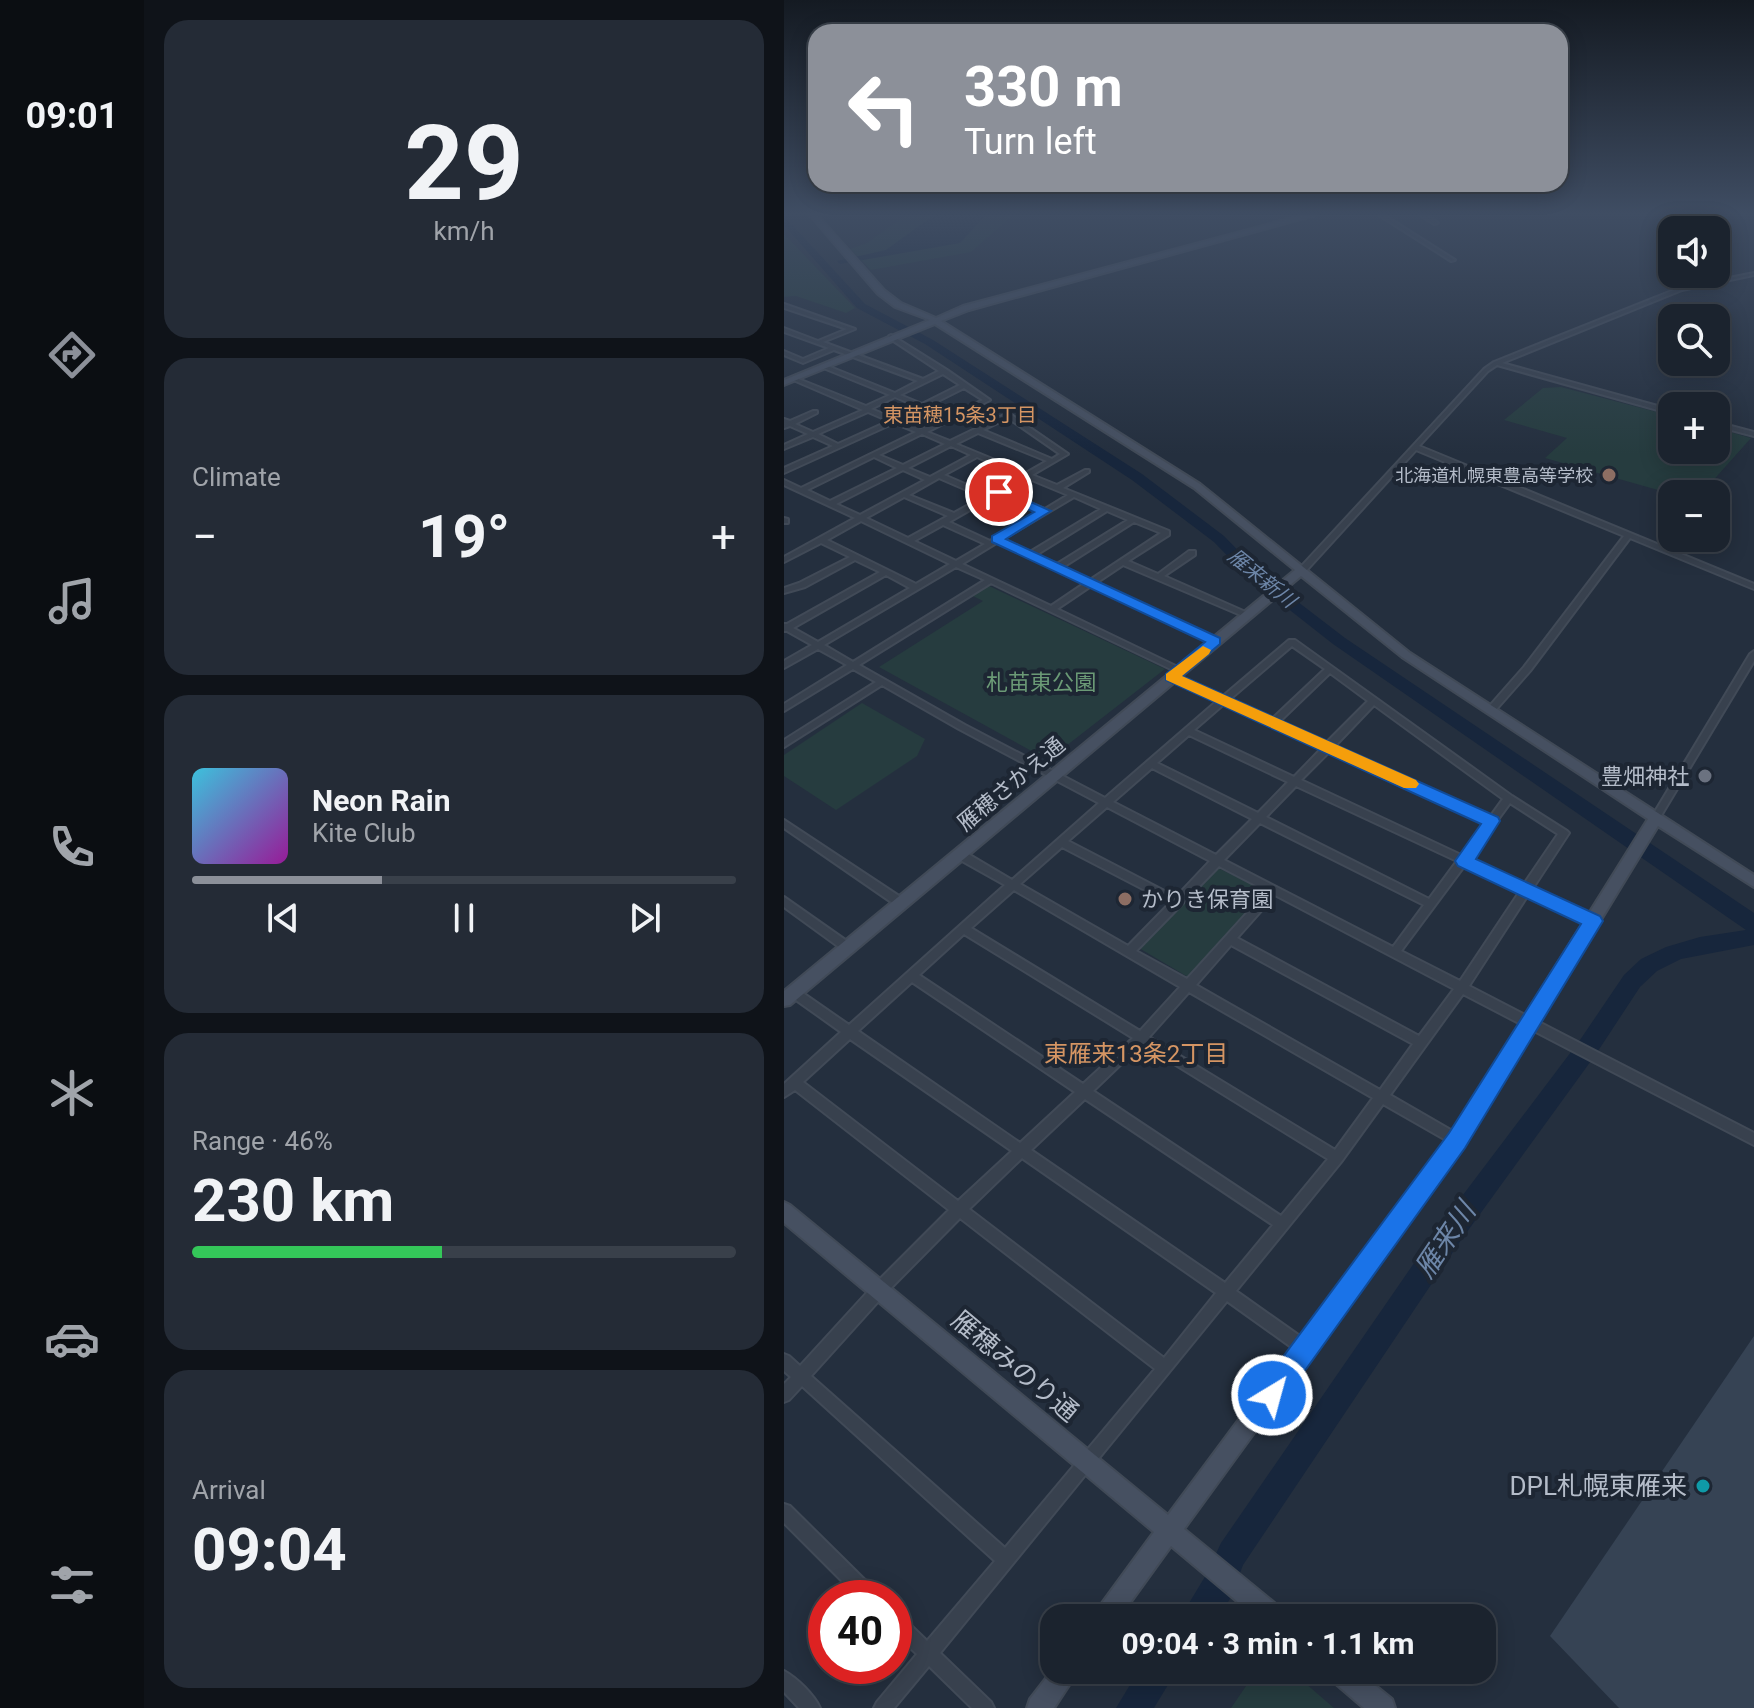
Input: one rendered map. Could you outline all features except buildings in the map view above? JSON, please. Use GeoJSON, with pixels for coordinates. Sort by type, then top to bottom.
{"type":"FeatureCollection","features":[{"type":"Feature","properties":{"kind":"street"},"geometry":{"type":"LineString","coordinates":[[886,295],[933,319],[1197,486],[1406,655],[1653,822],[1754,882]]}},
{"type":"Feature","properties":{"kind":"street"},"geometry":{"type":"LineString","coordinates":[[784,383],[933,319],[1013,295]]}},
{"type":"Feature","properties":{"kind":"street"},"geometry":{"type":"LineString","coordinates":[[1302,570],[1496,363],[1667,295]]}},
{"type":"Feature","properties":{"kind":"street"},"geometry":{"type":"LineString","coordinates":[[784,306],[852,329],[819,342]]}},
{"type":"Feature","properties":{"kind":"street"},"geometry":{"type":"LineString","coordinates":[[784,330],[923,381]]}},
{"type":"Feature","properties":{"kind":"street"},"geometry":{"type":"LineString","coordinates":[[802,490],[987,400],[894,336]]}},
{"type":"Feature","properties":{"kind":"street"},"geometry":{"type":"LineString","coordinates":[[784,353],[803,361],[834,348]]}},
{"type":"Feature","properties":{"kind":"street"},"geometry":{"type":"LineString","coordinates":[[1496,363],[1658,408]]}},
{"type":"Feature","properties":{"kind":"street"},"geometry":{"type":"LineString","coordinates":[[823,366],[952,418]]}},
{"type":"Feature","properties":{"kind":"street"},"geometry":{"type":"LineString","coordinates":[[784,447],[945,371]]}},
{"type":"Feature","properties":{"kind":"street"},"geometry":{"type":"LineString","coordinates":[[784,375],[1166,533],[1051,609]]}},
{"type":"Feature","properties":{"kind":"street"},"geometry":{"type":"LineString","coordinates":[[923,406],[965,385]]}},
{"type":"Feature","properties":{"kind":"street"},"geometry":{"type":"LineString","coordinates":[[786,424],[815,412]]}},
{"type":"Feature","properties":{"kind":"street"},"geometry":{"type":"LineString","coordinates":[[830,504],[1008,415],[1065,454],[909,541]]}},
{"type":"Feature","properties":{"kind":"street"},"geometry":{"type":"LineString","coordinates":[[784,471],[893,421]]}},
{"type":"Feature","properties":{"kind":"street"},"geometry":{"type":"LineString","coordinates":[[786,424],[838,446]]}},
{"type":"Feature","properties":{"kind":"street"},"geometry":{"type":"LineString","coordinates":[[1730,428],[1754,434]]}},
{"type":"Feature","properties":{"kind":"street"},"geometry":{"type":"LineString","coordinates":[[977,430],[1052,461]]}},
{"type":"Feature","properties":{"kind":"street"},"geometry":{"type":"LineString","coordinates":[[1415,447],[1754,587]]}},
{"type":"Feature","properties":{"kind":"street"},"geometry":{"type":"LineString","coordinates":[[874,455],[931,480]]}},
{"type":"Feature","properties":{"kind":"street"},"geometry":{"type":"LineString","coordinates":[[785,559],[976,455]]}},
{"type":"Feature","properties":{"kind":"street"},"geometry":{"type":"LineString","coordinates":[[1057,488],[1087,471]]}},
{"type":"Feature","properties":{"kind":"street"},"geometry":{"type":"LineString","coordinates":[[941,476],[990,497]]}},
{"type":"Feature","properties":{"kind":"street"},"geometry":{"type":"LineString","coordinates":[[784,482],[1051,609],[1224,700],[1491,821]]}},
{"type":"Feature","properties":{"kind":"street"},"geometry":{"type":"LineString","coordinates":[[999,492],[1044,511]]}},
{"type":"Feature","properties":{"kind":"street"},"geometry":{"type":"LineString","coordinates":[[904,495],[954,516]]}},
{"type":"Feature","properties":{"kind":"street"},"geometry":{"type":"LineString","coordinates":[[784,665],[1073,495]]}},
{"type":"Feature","properties":{"kind":"street"},"geometry":{"type":"LineString","coordinates":[[1030,555],[1105,509]]}},
{"type":"Feature","properties":{"kind":"street"},"geometry":{"type":"LineString","coordinates":[[1058,567],[1132,520]]}},
{"type":"Feature","properties":{"kind":"street"},"geometry":{"type":"LineString","coordinates":[[943,522],[1058,567],[1215,641]]}},
{"type":"Feature","properties":{"kind":"street"},"geometry":{"type":"LineString","coordinates":[[1490,711],[1516,685],[1586,587],[1628,536]]}},
{"type":"Feature","properties":{"kind":"street"},"geometry":{"type":"LineString","coordinates":[[820,539],[915,587]]}},
{"type":"Feature","properties":{"kind":"street"},"geometry":{"type":"LineString","coordinates":[[1158,577],[1192,553]]}},
{"type":"Feature","properties":{"kind":"street"},"geometry":{"type":"LineString","coordinates":[[784,591],[855,557]]}},
{"type":"Feature","properties":{"kind":"street"},"geometry":{"type":"LineString","coordinates":[[1123,562],[1246,614]]}},
{"type":"Feature","properties":{"kind":"street","name":"雁穂さかえ通"},"geometry":{"type":"LineString","coordinates":[[786,998],[1302,570]]}},
{"type":"Feature","properties":{"kind":"street"},"geometry":{"type":"LineString","coordinates":[[785,628],[886,572]]}},
{"type":"Feature","properties":{"kind":"street"},"geometry":{"type":"LineString","coordinates":[[784,708],[990,580]]}},
{"type":"Feature","properties":{"kind":"street"},"geometry":{"type":"LineString","coordinates":[[785,628],[1054,775],[1754,1139]]}},
{"type":"Feature","properties":{"kind":"street"},"geometry":{"type":"LineString","coordinates":[[883,1708],[1085,1461],[1165,1368],[1337,1158],[1461,988],[1564,833],[1509,798],[1292,642],[789,1087],[959,1209],[1165,1368]]}},
{"type":"Feature","properties":{"kind":"street"},"geometry":{"type":"LineString","coordinates":[[1115,1604],[1457,1140],[1531,1024],[1754,654]]}},
{"type":"Feature","properties":{"kind":"street"},"geometry":{"type":"LineString","coordinates":[[1274,722],[1330,669]]}},
{"type":"Feature","properties":{"kind":"street"},"geometry":{"type":"LineString","coordinates":[[784,744],[882,682]]}},
{"type":"Feature","properties":{"kind":"street"},"geometry":{"type":"LineString","coordinates":[[1130,950],[1374,700]]}},
{"type":"Feature","properties":{"kind":"street"},"geometry":{"type":"LineString","coordinates":[[1188,731],[1593,921]]}},
{"type":"Feature","properties":{"kind":"street"},"geometry":{"type":"LineString","coordinates":[[1152,764],[1430,904]]}},
{"type":"Feature","properties":{"kind":"street"},"geometry":{"type":"LineString","coordinates":[[1394,953],[1509,798]]}},
{"type":"Feature","properties":{"kind":"street"},"geometry":{"type":"LineString","coordinates":[[784,823],[901,903]]}},
{"type":"Feature","properties":{"kind":"street"},"geometry":{"type":"LineString","coordinates":[[1063,843],[1177,902]]}},
{"type":"Feature","properties":{"kind":"street"},"geometry":{"type":"LineString","coordinates":[[959,854],[1457,1140]]}},
{"type":"Feature","properties":{"kind":"street"},"geometry":{"type":"LineString","coordinates":[[784,1395],[879,1290],[959,1209],[1141,1038],[1274,890]]}},
{"type":"Feature","properties":{"kind":"street"},"geometry":{"type":"LineString","coordinates":[[784,901],[847,947]]}},
{"type":"Feature","properties":{"kind":"street"},"geometry":{"type":"LineString","coordinates":[[966,930],[1337,1158]]}},
{"type":"Feature","properties":{"kind":"street"},"geometry":{"type":"LineString","coordinates":[[1230,939],[1421,1043]]}},
{"type":"Feature","properties":{"kind":"street"},"geometry":{"type":"LineString","coordinates":[[913,977],[1282,1224]]}},
{"type":"Feature","properties":{"kind":"street"},"geometry":{"type":"LineString","coordinates":[[786,998],[850,1033],[1021,1148],[1306,1349]]}},
{"type":"Feature","properties":{"kind":"street","name":"雁穂みのり通"},"geometry":{"type":"LineString","coordinates":[[784,1211],[1258,1604]]}},
{"type":"Feature","properties":{"kind":"street"},"geometry":{"type":"LineString","coordinates":[[784,1361],[1005,1559]]}},
{"type":"Feature","properties":{"kind":"street"},"geometry":{"type":"LineString","coordinates":[[784,1512],[853,1580]]}},
{"type":"Feature","properties":{"kind":"street"},"geometry":{"type":"LineString","coordinates":[[912,1638],[985,1708]]}},
{"type":"Feature","properties":{"kind":"street"},"geometry":{"type":"LineString","coordinates":[[784,1680],[811,1708]]}},
{"type":"Feature","properties":{"kind":"street"},"geometry":{"type":"LineString","coordinates":[[1039,1708],[1057,1684]]}},
{"type":"Feature","properties":{"kind":"street"},"geometry":{"type":"LineString","coordinates":[[1354,1684],[1383,1708]]}},
{"type":"Feature","properties":{"kind":"green space"},"geometry":{"type":"Polygon","coordinates":[[[784,295],[842,295],[855,308],[846,313],[796,296],[784,295]]]}},
{"type":"Feature","properties":{"kind":"green space"},"geometry":{"type":"Polygon","coordinates":[[[1561,387],[1658,412],[1658,464],[1728,464],[1714,480],[1658,480],[1658,490],[1545,458],[1567,438],[1504,420],[1543,388],[1561,387]]]}},
{"type":"Feature","properties":{"kind":"green space"},"geometry":{"type":"Polygon","coordinates":[[[1730,432],[1751,438],[1730,462],[1730,432]]]}},
{"type":"Feature","properties":{"kind":"green space","name":"札苗東公園"},"geometry":{"type":"Polygon","coordinates":[[[987,585],[1165,669],[1048,760],[879,667],[983,601],[971,595],[987,585]]]}},
{"type":"Feature","properties":{"kind":"green space"},"geometry":{"type":"Polygon","coordinates":[[[862,703],[925,739],[917,756],[836,810],[784,776],[784,755],[862,703]]]}},
{"type":"Feature","properties":{"kind":"green space"},"geometry":{"type":"Polygon","coordinates":[[[1218,868],[1266,891],[1188,977],[1139,948],[1218,868]]]}},
{"type":"Feature","properties":{"kind":"green space"},"geometry":{"type":"Polygon","coordinates":[[[1247,1684],[1306,1684],[1334,1708],[1231,1708],[1247,1684]]]}},
{"type":"Feature","properties":{"kind":"waterway","name":"雁来新川"},"geometry":{"type":"LineString","coordinates":[[850,295],[861,306],[929,342],[1137,477],[1219,539],[1254,575],[1339,641],[1754,924]]}},
{"type":"Feature","properties":{"kind":"waterway","name":"雁来川"},"geometry":{"type":"LineString","coordinates":[[1206,1604],[1218,1587],[1232,1554],[1406,1297],[1595,1037],[1632,981],[1649,965],[1673,953],[1700,945],[1754,937]]}},
{"type":"Feature","properties":{"kind":"waterway","name":"雁来川"},"geometry":{"type":"LineString","coordinates":[[1133,1708],[1150,1684]]}},
{"type":"Feature","properties":{"kind":"slow traffic"},"geometry":{"type":"LineString","coordinates":[[1203,650],[1171,677],[1410,784]]}},
{"type":"Feature","properties":{"kind":"place","name":"北海道札幌東豊高等学校"},"geometry":{"type":"Point","coordinates":[1609,475]}},
{"type":"Feature","properties":{"kind":"place","name":"豊畑神社"},"geometry":{"type":"Point","coordinates":[1705,776]}},
{"type":"Feature","properties":{"kind":"place","name":"かりき保育園"},"geometry":{"type":"Point","coordinates":[1125,899]}},
{"type":"Feature","properties":{"kind":"place","name":"DPL札幌東雁来"},"geometry":{"type":"Point","coordinates":[1703,1486]}},
{"type":"Feature","properties":{"kind":"district","name":"東苗穂15条3丁目"},"geometry":{"type":"Point","coordinates":[960,415]}},
{"type":"Feature","properties":{"kind":"district","name":"東雁来13条2丁目"},"geometry":{"type":"Point","coordinates":[1136,1054]}},
{"type":"Feature","properties":{"kind":"route"},"geometry":{"type":"LineString","coordinates":[[999,492],[1044,511],[996,539],[1215,641],[1171,677],[1491,821],[1464,861],[1593,921],[1488,1094],[1429,1182],[1272,1395]]}}]}
